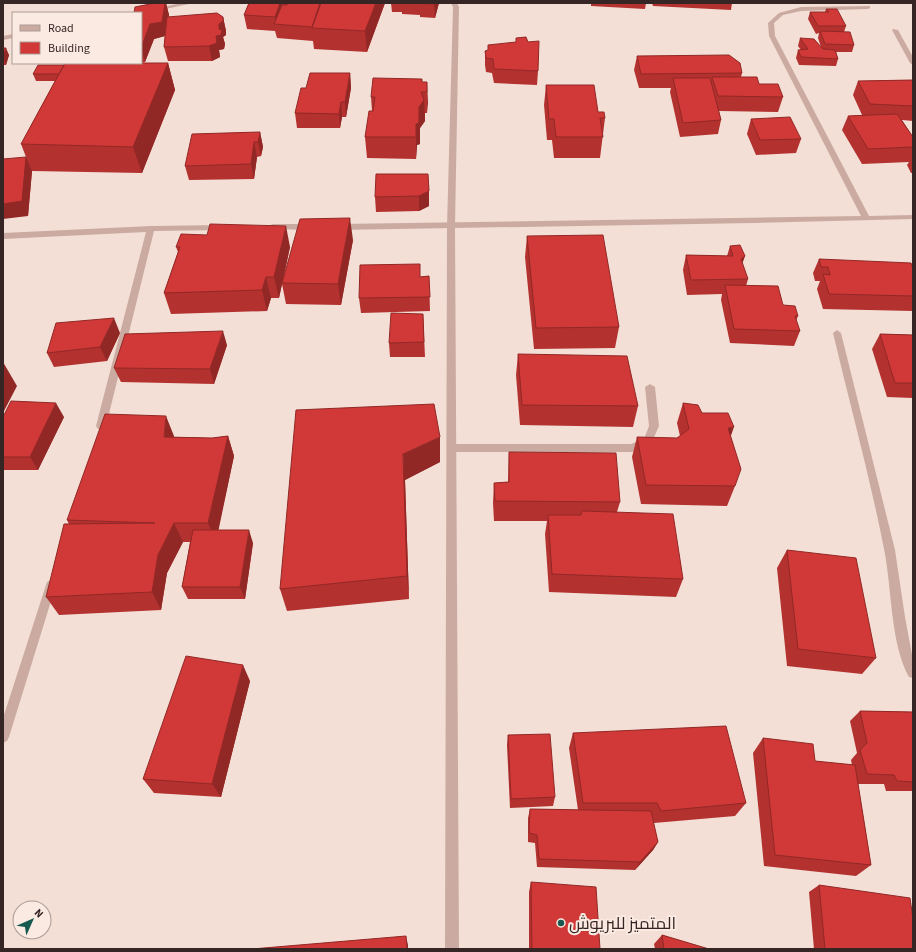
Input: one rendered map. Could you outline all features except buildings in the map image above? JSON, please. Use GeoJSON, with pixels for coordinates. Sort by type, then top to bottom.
{"type":"FeatureCollection","features":[{"type":"Feature","properties":{"kind":"street"},"geometry":{"type":"LineString","coordinates":[[142,12],[191,3]]}},
{"type":"Feature","properties":{"kind":"street"},"geometry":{"type":"LineString","coordinates":[[452,949],[451,226],[456,4]]}},
{"type":"Feature","properties":{"kind":"street"},"geometry":{"type":"LineString","coordinates":[[867,219],[772,36],[771,22],[781,14],[801,9],[868,7]]}},
{"type":"Feature","properties":{"kind":"street"},"geometry":{"type":"LineString","coordinates":[[895,30],[913,63]]}},
{"type":"Feature","properties":{"kind":"street"},"geometry":{"type":"LineString","coordinates":[[267,228],[867,219],[913,217]]}},
{"type":"Feature","properties":{"kind":"street"},"geometry":{"type":"LineString","coordinates":[[3,236],[151,229],[228,228]]}},
{"type":"Feature","properties":{"kind":"street"},"geometry":{"type":"LineString","coordinates":[[98,437],[107,407],[151,229]]}},
{"type":"Feature","properties":{"kind":"street"},"geometry":{"type":"LineString","coordinates":[[837,333],[890,550],[899,617],[908,664],[913,673]]}},
{"type":"Feature","properties":{"kind":"street"},"geometry":{"type":"LineString","coordinates":[[452,448],[632,448],[648,441],[654,426],[650,387]]}},
{"type":"Feature","properties":{"kind":"street"},"geometry":{"type":"LineString","coordinates":[[3,737],[55,572]]}},
{"type":"Feature","properties":{"kind":"place","name":"المتميز للبريوش"},"geometry":{"type":"Point","coordinates":[561,923]}}]}
